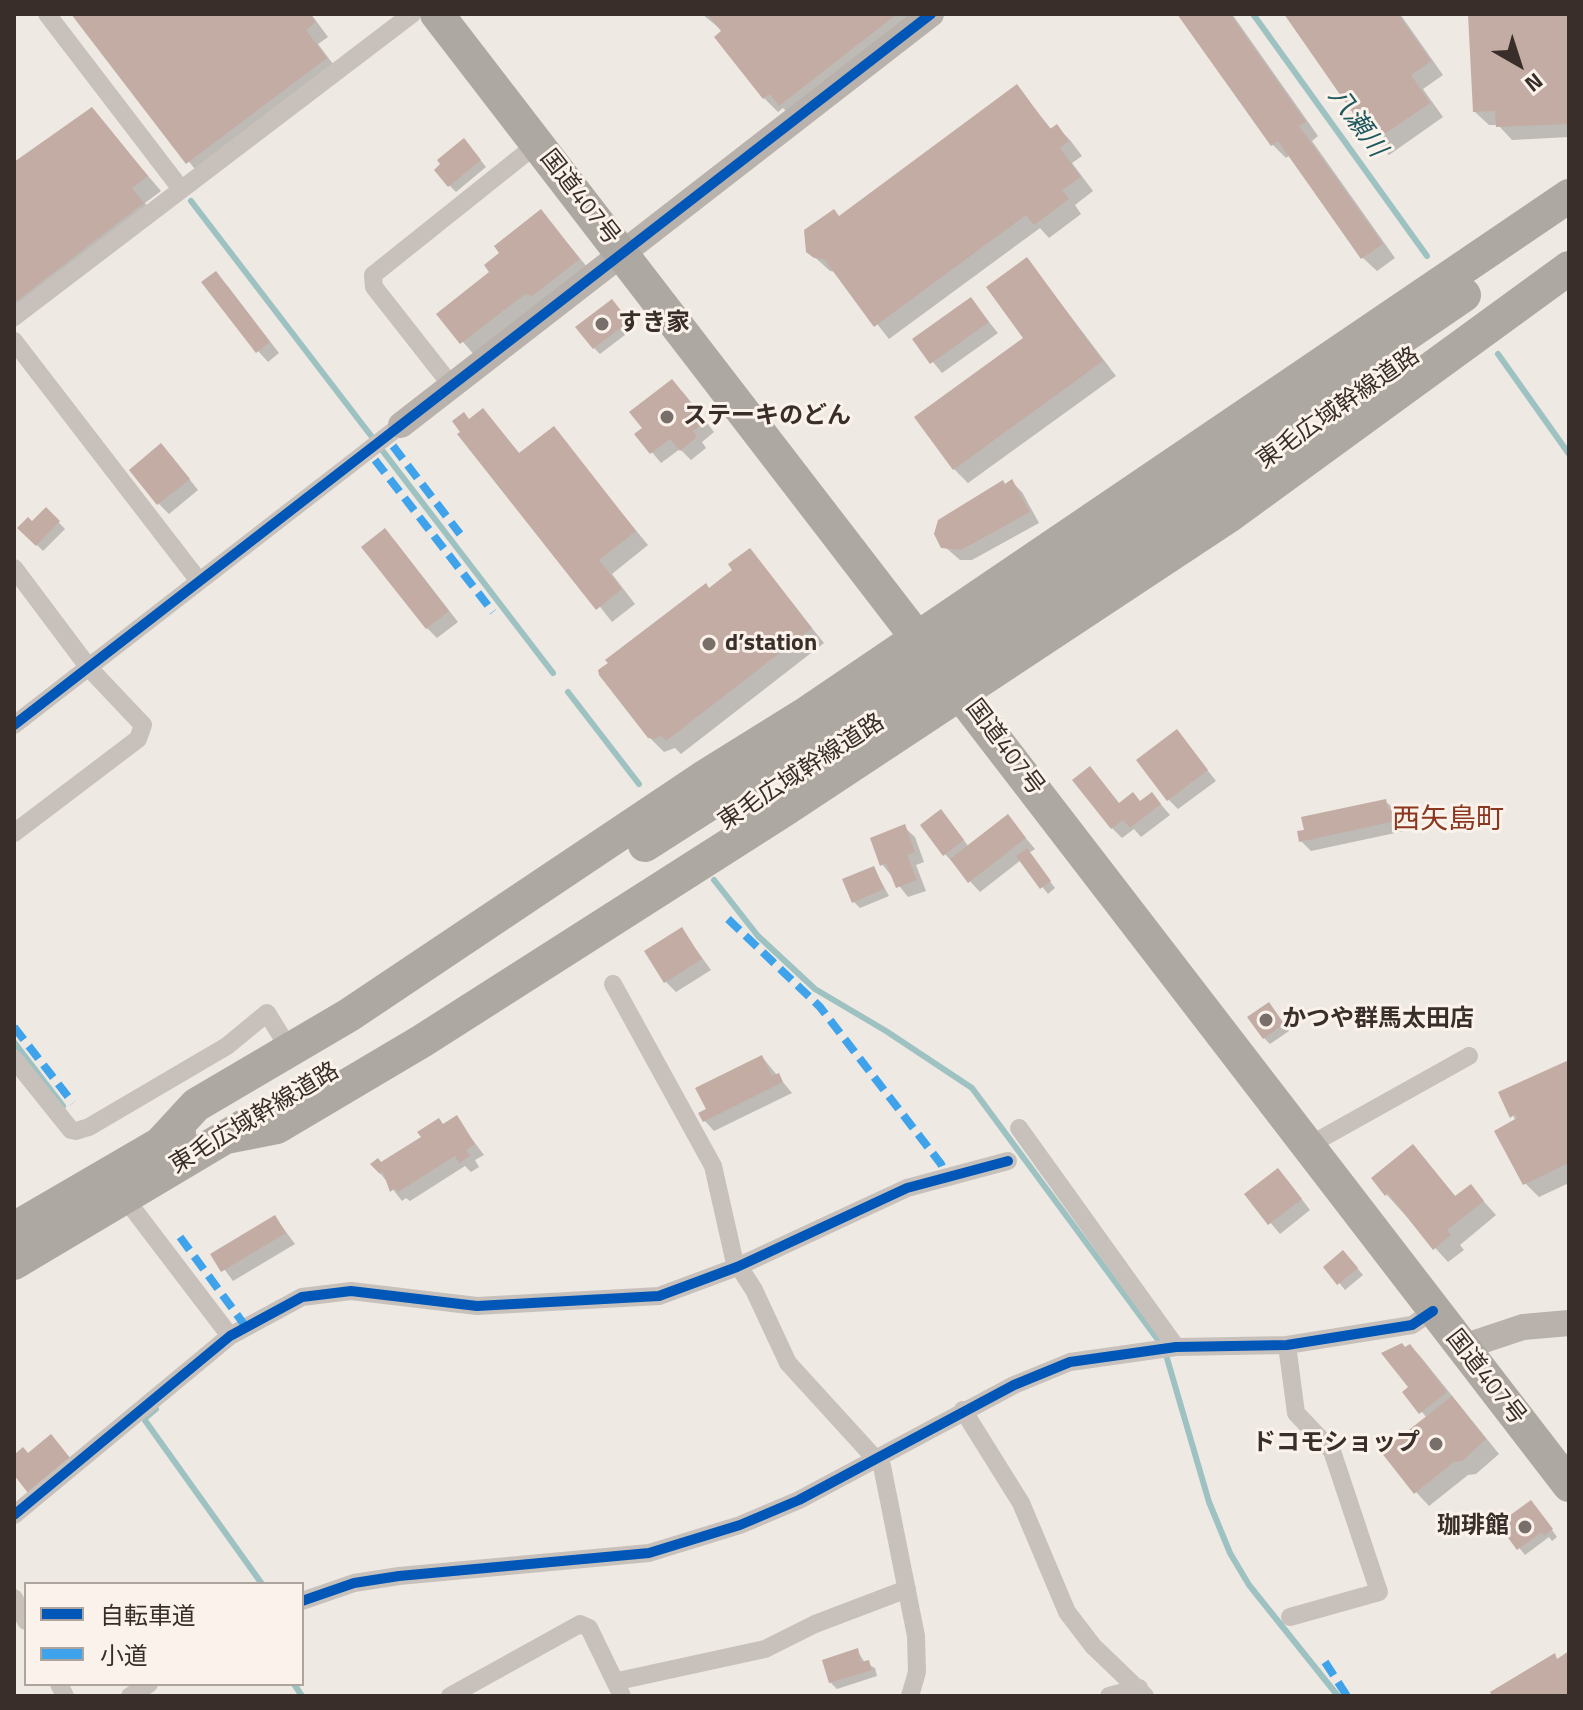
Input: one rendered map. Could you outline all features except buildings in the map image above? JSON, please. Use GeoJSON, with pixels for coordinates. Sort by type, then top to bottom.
{"type":"FeatureCollection","features":[{"type":"Feature","properties":{"kind":"highway","name":"国道407号"},"geometry":{"type":"LineString","coordinates":[[437,14],[963,694],[1460,1348],[1569,1485]]}},
{"type":"Feature","properties":{"kind":"highway"},"geometry":{"type":"LineString","coordinates":[[294,1057],[919,638],[1569,196]]}},
{"type":"Feature","properties":{"kind":"highway","name":"東毛広域幹線道路"},"geometry":{"type":"LineString","coordinates":[[1015,617],[1569,220]]}},
{"type":"Feature","properties":{"kind":"highway","name":"東毛広域幹線道路"},"geometry":{"type":"LineString","coordinates":[[14,1263],[372,1049],[1569,248]]}},
{"type":"Feature","properties":{"kind":"highway"},"geometry":{"type":"LineString","coordinates":[[226,1137],[277,1127],[422,1041],[963,694],[1230,515],[1569,268]]}},
{"type":"Feature","properties":{"kind":"highway","name":"東毛広域幹線道路"},"geometry":{"type":"LineString","coordinates":[[14,1229],[160,1144],[196,1105],[294,1057],[872,714]]}},
{"type":"Feature","properties":{"kind":"street"},"geometry":{"type":"LineString","coordinates":[[47,14],[181,189]]}},
{"type":"Feature","properties":{"kind":"street"},"geometry":{"type":"LineString","coordinates":[[14,317],[412,14]]}},
{"type":"Feature","properties":{"kind":"street"},"geometry":{"type":"LineString","coordinates":[[14,725],[931,14]]}},
{"type":"Feature","properties":{"kind":"street"},"geometry":{"type":"LineString","coordinates":[[451,385],[374,287],[373,275],[537,144]]}},
{"type":"Feature","properties":{"kind":"street"},"geometry":{"type":"LineString","coordinates":[[14,341],[199,581]]}},
{"type":"Feature","properties":{"kind":"street"},"geometry":{"type":"LineString","coordinates":[[14,568],[89,668],[143,725],[138,739],[14,833]]}},
{"type":"Feature","properties":{"kind":"street"},"geometry":{"type":"LineString","coordinates":[[613,984],[713,1166],[737,1267],[754,1290],[788,1363],[876,1456],[885,1474],[917,1659],[910,1696]]}},
{"type":"Feature","properties":{"kind":"street"},"geometry":{"type":"LineString","coordinates":[[14,1059],[71,1130],[76,1131],[89,1127],[227,1046],[267,1013],[294,1057]]}},
{"type":"Feature","properties":{"kind":"street"},"geometry":{"type":"LineString","coordinates":[[1308,1146],[1469,1056]]}},
{"type":"Feature","properties":{"kind":"street"},"geometry":{"type":"LineString","coordinates":[[1019,1128],[1176,1347]]}},
{"type":"Feature","properties":{"kind":"street"},"geometry":{"type":"LineString","coordinates":[[14,1515],[230,1336],[302,1297],[351,1291],[477,1306],[532,1306],[659,1296],[737,1267],[907,1188],[1008,1161]]}},
{"type":"Feature","properties":{"kind":"street"},"geometry":{"type":"LineString","coordinates":[[124,1197],[230,1336]]}},
{"type":"Feature","properties":{"kind":"street"},"geometry":{"type":"LineString","coordinates":[[304,1600],[354,1583],[399,1576],[649,1553],[740,1525],[799,1500],[963,1410],[1070,1362],[1176,1347],[1287,1345],[1402,1327],[1433,1311]]}},
{"type":"Feature","properties":{"kind":"street"},"geometry":{"type":"LineString","coordinates":[[1460,1348],[1523,1327],[1569,1323]]}},
{"type":"Feature","properties":{"kind":"street"},"geometry":{"type":"LineString","coordinates":[[1287,1345],[1296,1413],[1332,1451],[1379,1592],[1290,1617]]}},
{"type":"Feature","properties":{"kind":"street"},"geometry":{"type":"LineString","coordinates":[[963,1410],[1021,1503],[1067,1612],[1093,1646],[1142,1692]]}},
{"type":"Feature","properties":{"kind":"street"},"geometry":{"type":"LineString","coordinates":[[450,1696],[580,1624],[589,1628],[620,1689],[765,1649],[815,1624],[907,1589]]}},
{"type":"Feature","properties":{"kind":"street"},"geometry":{"type":"LineString","coordinates":[[14,1598],[24,1617]]}},
{"type":"Feature","properties":{"kind":"street"},"geometry":{"type":"LineString","coordinates":[[1109,1696],[1142,1692]]}},
{"type":"Feature","properties":{"kind":"waterway","name":"八瀬川"},"geometry":{"type":"LineString","coordinates":[[1253,14],[1427,256]]}},
{"type":"Feature","properties":{"kind":"waterway"},"geometry":{"type":"LineString","coordinates":[[191,201],[553,673]]}},
{"type":"Feature","properties":{"kind":"waterway","name":"八瀬川"},"geometry":{"type":"LineString","coordinates":[[1498,354],[1569,454]]}},
{"type":"Feature","properties":{"kind":"waterway"},"geometry":{"type":"LineString","coordinates":[[568,692],[639,784]]}},
{"type":"Feature","properties":{"kind":"waterway"},"geometry":{"type":"LineString","coordinates":[[714,880],[758,936],[815,989],[972,1088],[1164,1348],[1209,1502],[1230,1553],[1249,1585],[1338,1696]]}},
{"type":"Feature","properties":{"kind":"waterway"},"geometry":{"type":"LineString","coordinates":[[14,1042],[63,1106]]}},
{"type":"Feature","properties":{"kind":"waterway"},"geometry":{"type":"LineString","coordinates":[[156,1409],[144,1419],[261,1582]]}},
{"type":"Feature","properties":{"kind":"waterway"},"geometry":{"type":"LineString","coordinates":[[295,1686],[302,1696]]}},
{"type":"Feature","properties":{"kind":"marked path"},"geometry":{"type":"LineString","coordinates":[[393,446],[460,534]]}},
{"type":"Feature","properties":{"kind":"marked path"},"geometry":{"type":"LineString","coordinates":[[375,460],[493,612]]}},
{"type":"Feature","properties":{"kind":"marked path"},"geometry":{"type":"LineString","coordinates":[[728,919],[820,1007],[941,1164],[946,1177]]}},
{"type":"Feature","properties":{"kind":"marked path"},"geometry":{"type":"LineString","coordinates":[[14,1027],[73,1103]]}},
{"type":"Feature","properties":{"kind":"marked path"},"geometry":{"type":"LineString","coordinates":[[180,1237],[246,1327]]}},
{"type":"Feature","properties":{"kind":"marked path"},"geometry":{"type":"LineString","coordinates":[[1325,1662],[1347,1696]]}},
{"type":"Feature","properties":{"kind":"cycle path"},"geometry":{"type":"LineString","coordinates":[[14,725],[931,14]]}},
{"type":"Feature","properties":{"kind":"cycle path"},"geometry":{"type":"LineString","coordinates":[[14,1515],[230,1336],[302,1297],[351,1291],[477,1306],[659,1296],[737,1267],[907,1188],[1008,1161]]}},
{"type":"Feature","properties":{"kind":"cycle path"},"geometry":{"type":"LineString","coordinates":[[304,1600],[354,1583],[399,1576],[649,1553],[740,1525],[799,1500],[1014,1385],[1070,1362],[1176,1347],[1287,1345],[1412,1325],[1433,1311]]}},
{"type":"Feature","properties":{"kind":"place","name":"すき家"},"geometry":{"type":"Point","coordinates":[602,324]}},
{"type":"Feature","properties":{"kind":"place","name":"ステーキのどん"},"geometry":{"type":"Point","coordinates":[667,417]}},
{"type":"Feature","properties":{"kind":"place","name":"d’station"},"geometry":{"type":"Point","coordinates":[709,644]}},
{"type":"Feature","properties":{"kind":"place","name":"かつや群馬太田店"},"geometry":{"type":"Point","coordinates":[1266,1020]}},
{"type":"Feature","properties":{"kind":"place","name":"ドコモショップ"},"geometry":{"type":"Point","coordinates":[1436,1444]}},
{"type":"Feature","properties":{"kind":"place","name":"珈琲館"},"geometry":{"type":"Point","coordinates":[1525,1527]}},
{"type":"Feature","properties":{"kind":"district","name":"西矢島町"},"geometry":{"type":"Point","coordinates":[1448,821]}}]}
